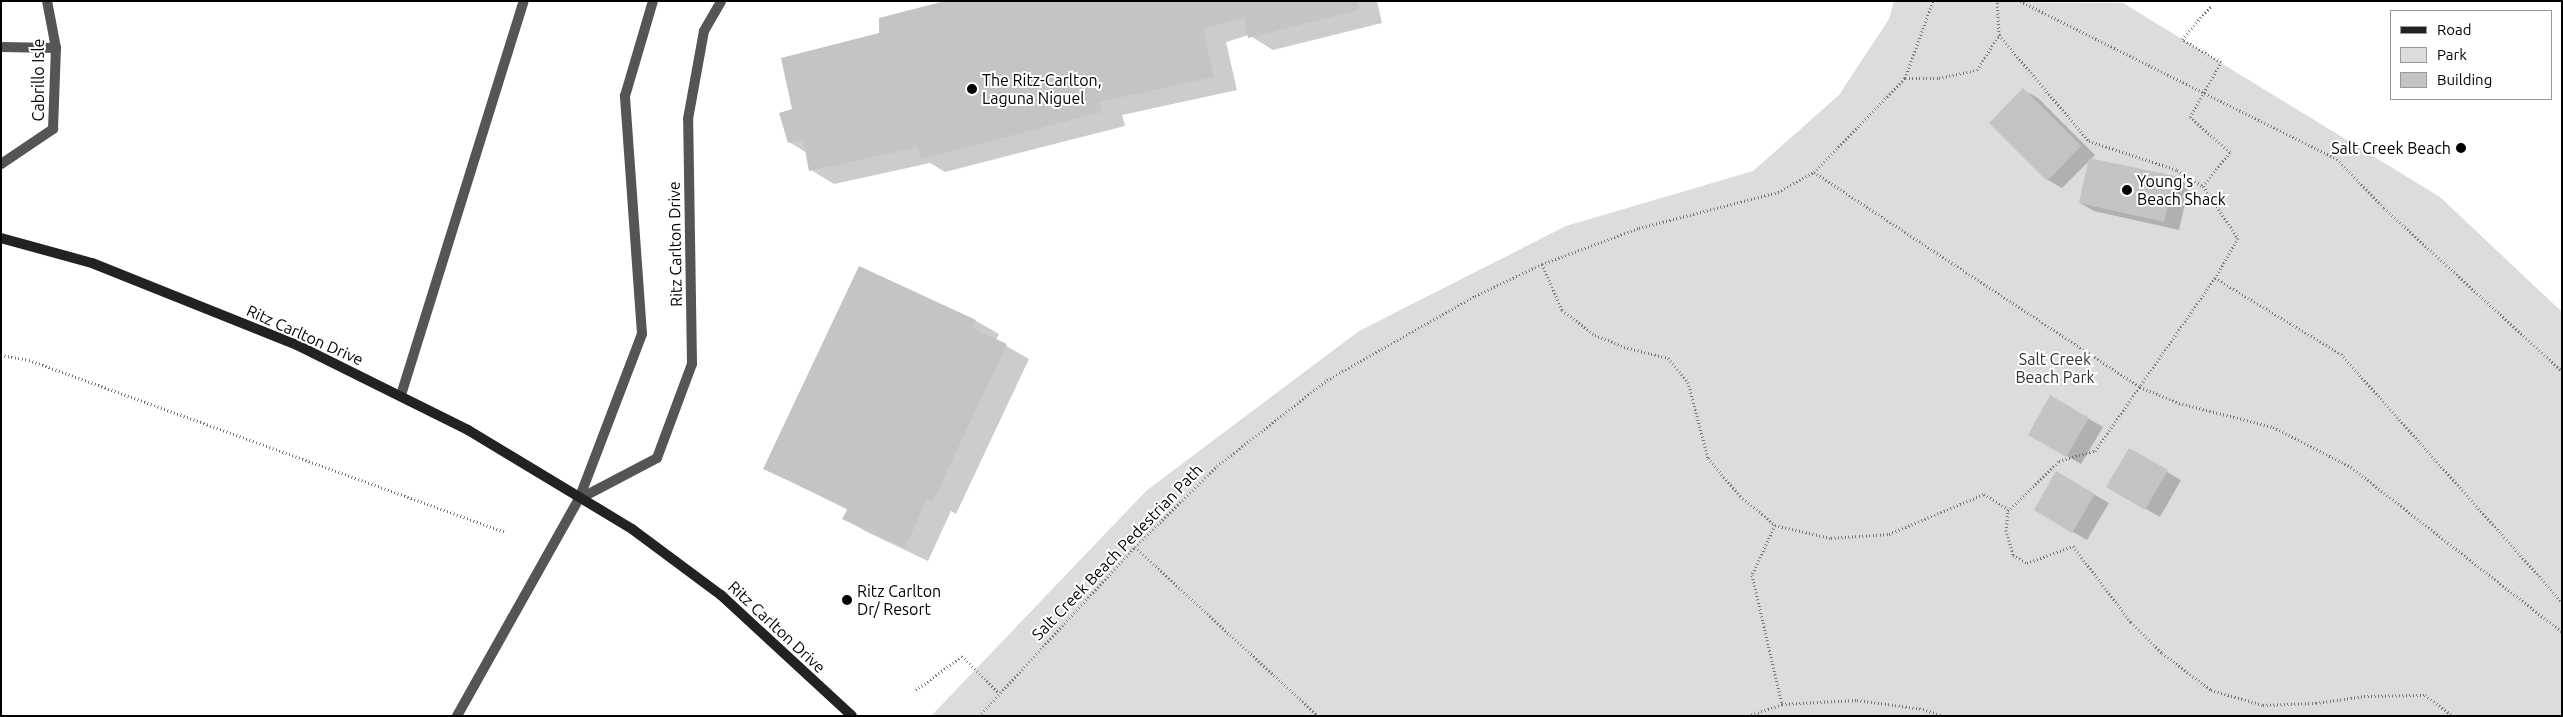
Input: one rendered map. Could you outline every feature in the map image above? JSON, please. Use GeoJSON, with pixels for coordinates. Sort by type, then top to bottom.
{"type":"FeatureCollection","features":[{"type":"Feature","properties":{"kind":"street","name":"Cabrillo Isle"},"geometry":{"type":"LineString","coordinates":[[1,162],[53,129],[56,48],[47,1]]}},
{"type":"Feature","properties":{"kind":"street"},"geometry":{"type":"LineString","coordinates":[[401,395],[524,1]]}},
{"type":"Feature","properties":{"kind":"street"},"geometry":{"type":"LineString","coordinates":[[457,716],[579,499],[642,334],[625,96],[653,1]]}},
{"type":"Feature","properties":{"kind":"street","name":"Ritz Carlton Drive"},"geometry":{"type":"LineString","coordinates":[[579,499],[657,458],[692,364],[688,119],[704,31],[721,1]]}},
{"type":"Feature","properties":{"kind":"street"},"geometry":{"type":"LineString","coordinates":[[1,47],[56,48]]}},
{"type":"Feature","properties":{"kind":"street","name":"Ritz Carlton Drive"},"geometry":{"type":"LineString","coordinates":[[1,238],[92,263],[297,345],[401,395],[468,430],[579,499],[632,529],[721,595],[852,716]]}},
{"type":"Feature","properties":{"kind":"path","name":"Salt Creek Beach Pedestrian Path"},"geometry":{"type":"LineString","coordinates":[[979,716],[1135,547],[1217,466],[1327,380],[1475,296],[1542,264],[1639,228],[1778,192],[1814,172],[1905,78],[1933,1]]}},
{"type":"Feature","properties":{"kind":"path"},"geometry":{"type":"LineString","coordinates":[[1905,78],[1939,78],[1977,70],[1999,35],[1997,1]]}},
{"type":"Feature","properties":{"kind":"path"},"geometry":{"type":"LineString","coordinates":[[2020,1],[2206,92],[2337,159],[2384,208],[2562,371]]}},
{"type":"Feature","properties":{"kind":"path"},"geometry":{"type":"LineString","coordinates":[[2203,186],[2230,152],[2190,118],[2221,62],[2182,39],[2212,5]]}},
{"type":"Feature","properties":{"kind":"path"},"geometry":{"type":"LineString","coordinates":[[1999,35],[2089,141],[2177,170],[2203,186],[2238,238],[2215,278],[2095,451],[2059,462],[2008,511],[2006,530],[2013,556],[2027,563],[2073,546],[2131,622],[2162,653],[2210,690],[2263,705],[2316,703],[2364,696],[2425,695],[2453,716]]}},
{"type":"Feature","properties":{"kind":"path"},"geometry":{"type":"LineString","coordinates":[[1814,172],[2140,388],[2179,403],[2273,427],[2351,467],[2562,632]]}},
{"type":"Feature","properties":{"kind":"path"},"geometry":{"type":"LineString","coordinates":[[1542,264],[1562,310],[1588,330],[1624,347],[1668,358],[1688,382],[1708,458],[1740,496],[1775,525],[1831,538],[1889,534],[1984,494],[2008,511]]}},
{"type":"Feature","properties":{"kind":"path"},"geometry":{"type":"LineString","coordinates":[[2215,278],[2341,354],[2562,602]]}},
{"type":"Feature","properties":{"kind":"path"},"geometry":{"type":"LineString","coordinates":[[1,355],[29,360],[505,532]]}},
{"type":"Feature","properties":{"kind":"path"},"geometry":{"type":"LineString","coordinates":[[1775,525],[1752,576],[1782,704]]}},
{"type":"Feature","properties":{"kind":"path"},"geometry":{"type":"LineString","coordinates":[[1135,547],[1318,716]]}},
{"type":"Feature","properties":{"kind":"path"},"geometry":{"type":"LineString","coordinates":[[916,690],[962,656],[999,693]]}},
{"type":"Feature","properties":{"kind":"path"},"geometry":{"type":"LineString","coordinates":[[1748,716],[1782,704],[1857,700],[1923,709],[1943,716]]}},
{"type":"Feature","properties":{"kind":"green space","name":"Salt Creek Beach Park"},"geometry":{"type":"Polygon","coordinates":[[[1894,1],[2123,3],[2440,197],[2562,312],[2562,716],[931,716],[1146,491],[1359,331],[1566,226],[1753,171],[1839,95],[1889,19],[1894,1]]]}},
{"type":"Feature","properties":{"kind":"building","name":"The Ritz-Carlton, Laguna Niguel"},"geometry":{"type":"Polygon","coordinates":[[[945,1],[1357,1],[1359,10],[1248,38],[1244,17],[1203,29],[1214,77],[1099,102],[1102,112],[921,159],[918,147],[809,171],[803,139],[788,143],[779,113],[792,109],[781,58],[879,33],[879,18],[945,1]]]}},
{"type":"Feature","properties":{"kind":"building"},"geometry":{"type":"Polygon","coordinates":[[[2023,88],[2081,146],[2047,181],[1989,123],[2023,88]]]}},
{"type":"Feature","properties":{"kind":"building","name":"Young's Beach Shack"},"geometry":{"type":"Polygon","coordinates":[[[2089,158],[2175,176],[2164,222],[2079,203],[2089,158]]]}},
{"type":"Feature","properties":{"kind":"building"},"geometry":{"type":"Polygon","coordinates":[[[859,266],[976,320],[972,328],[1007,344],[933,501],[927,499],[905,548],[842,519],[848,508],[763,469],[859,266]]]}},
{"type":"Feature","properties":{"kind":"building"},"geometry":{"type":"Polygon","coordinates":[[[2050,395],[2089,418],[2066,457],[2028,435],[2050,395]]]}},
{"type":"Feature","properties":{"kind":"building"},"geometry":{"type":"Polygon","coordinates":[[[2129,448],[2168,470],[2145,510],[2106,487],[2129,448]]]}},
{"type":"Feature","properties":{"kind":"building"},"geometry":{"type":"Polygon","coordinates":[[[2056,471],[2095,494],[2072,533],[2034,510],[2056,471]]]}},
{"type":"Feature","properties":{"kind":"place","name":"The Ritz-Carlton, Laguna Niguel"},"geometry":{"type":"Point","coordinates":[972,89]}},
{"type":"Feature","properties":{"kind":"place","name":"Salt Creek Beach"},"geometry":{"type":"Point","coordinates":[2461,148]}},
{"type":"Feature","properties":{"kind":"place","name":"Young's Beach Shack"},"geometry":{"type":"Point","coordinates":[2127,190]}},
{"type":"Feature","properties":{"kind":"place","name":"Ritz Carlton Dr/ Resort"},"geometry":{"type":"Point","coordinates":[847,600]}}]}
